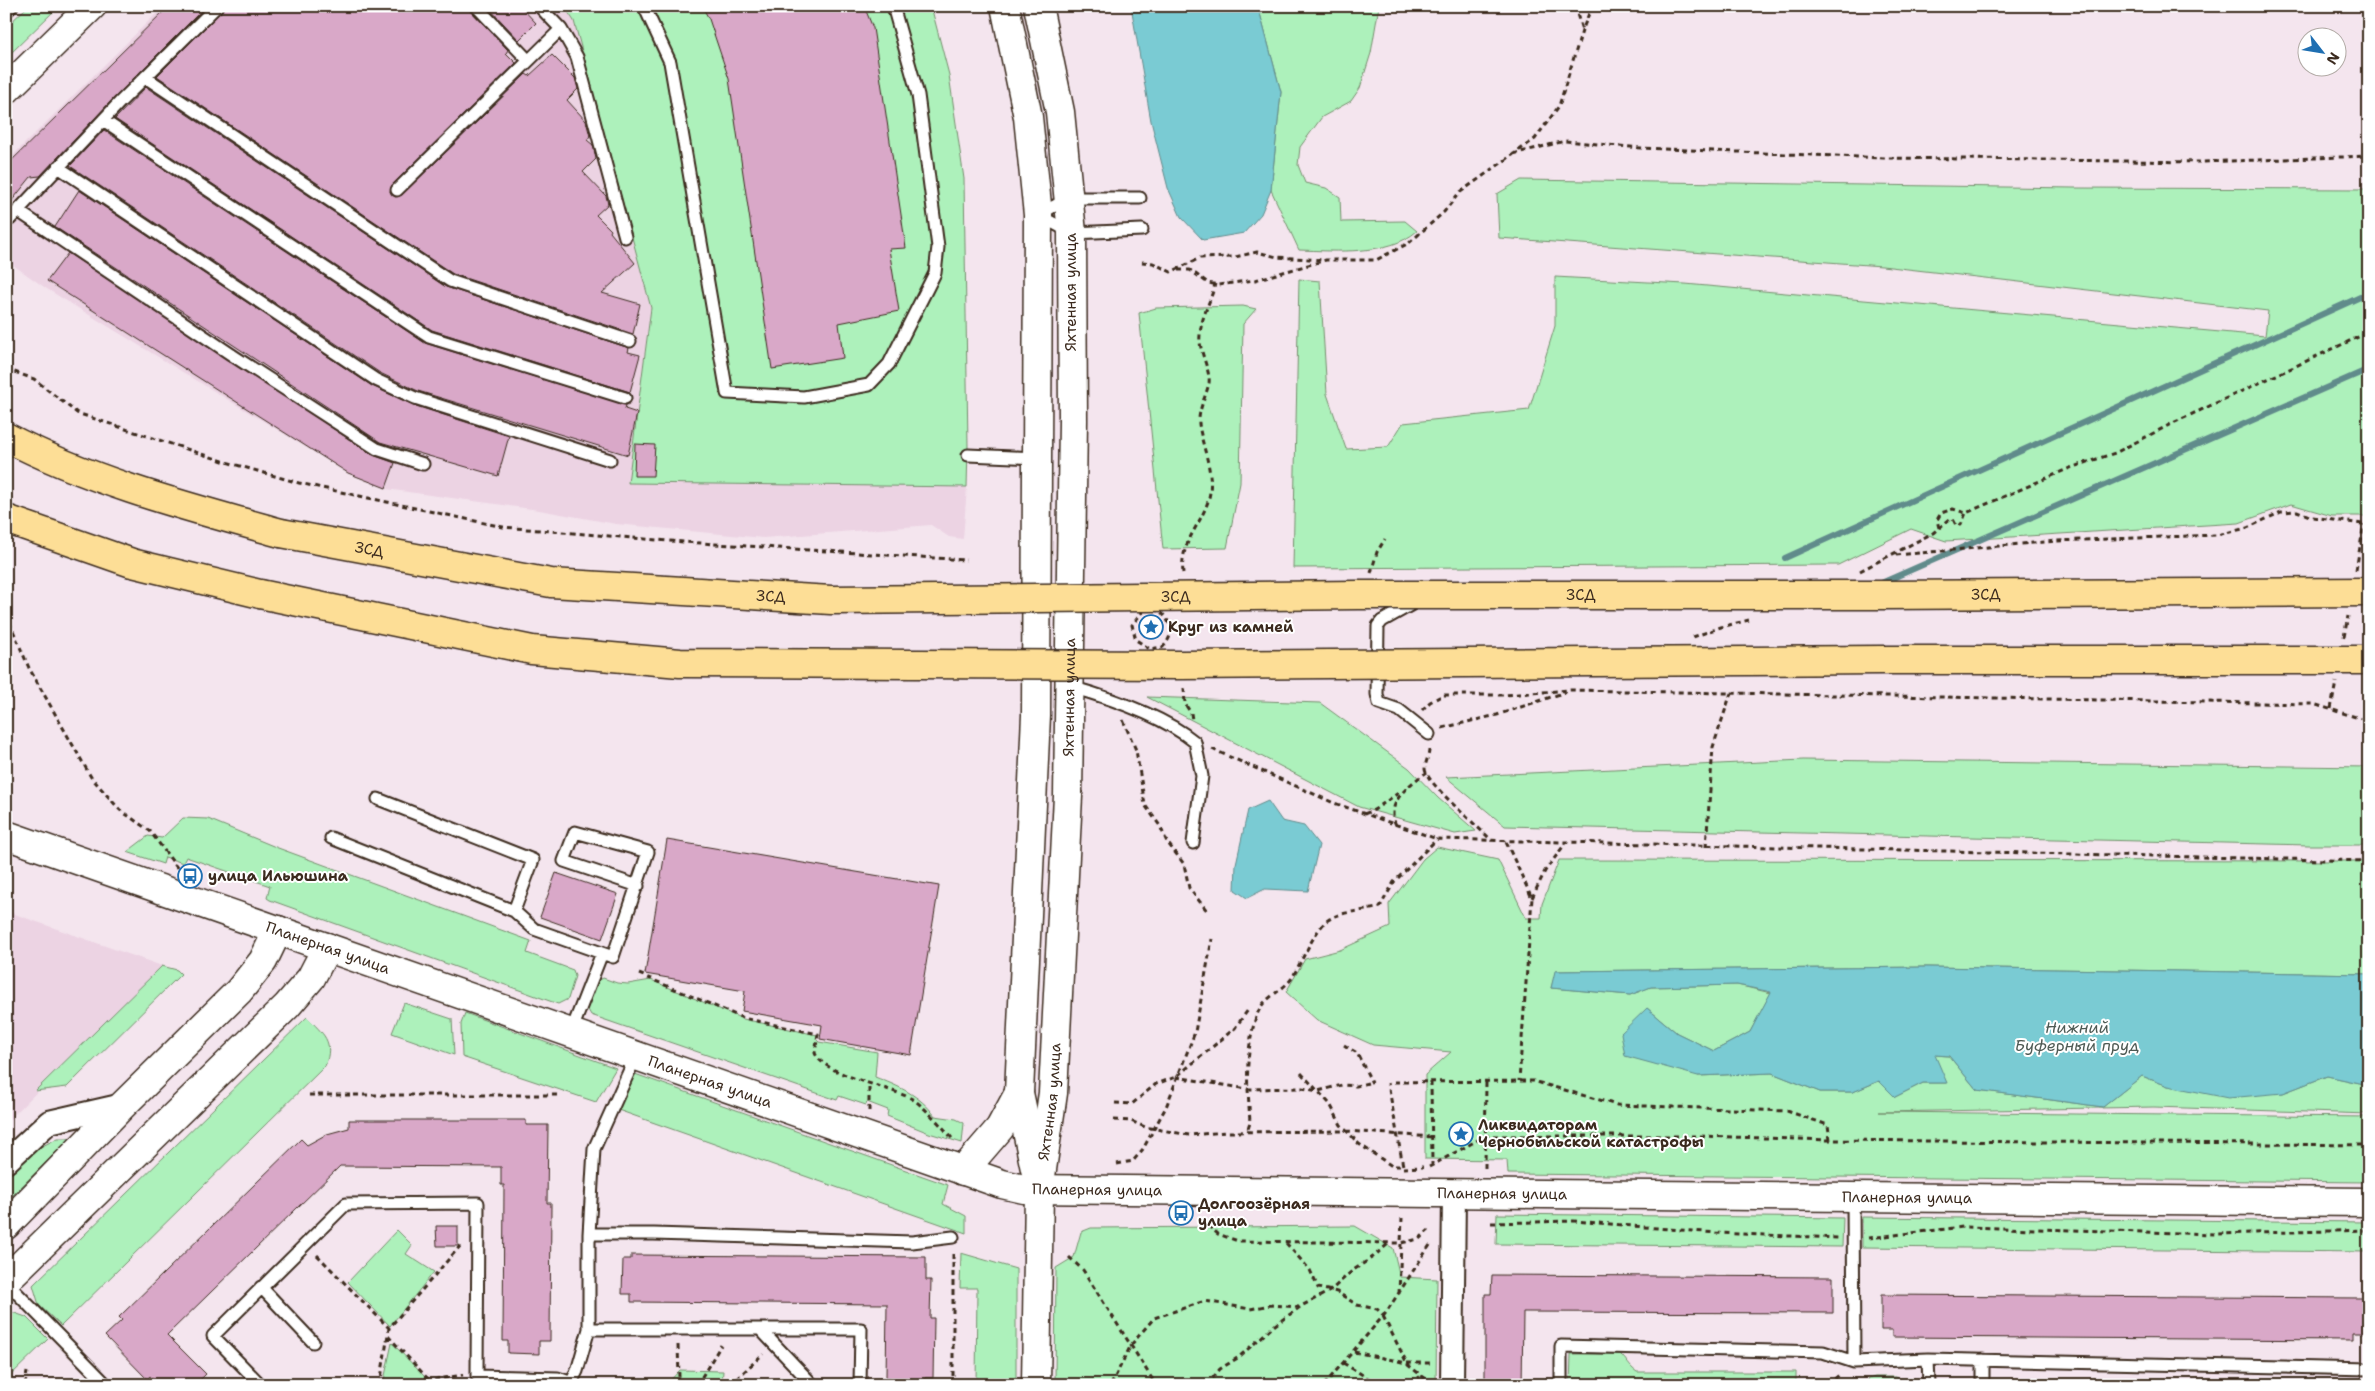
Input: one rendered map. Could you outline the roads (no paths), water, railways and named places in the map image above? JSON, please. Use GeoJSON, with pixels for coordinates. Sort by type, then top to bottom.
{"type":"FeatureCollection","features":[{"type":"Feature","properties":{"kind":"highway","name":"ЗСД"},"geometry":{"type":"LineString","coordinates":[[6,437],[33,451],[157,498],[282,533],[551,583],[830,600],[1358,595],[1884,595],[2369,592]]}},
{"type":"Feature","properties":{"kind":"highway"},"geometry":{"type":"LineString","coordinates":[[6,519],[132,563],[260,594],[532,650],[680,663],[1190,665],[1882,660],[2369,660]]}},
{"type":"Feature","properties":{"kind":"main road"},"geometry":{"type":"LineString","coordinates":[[6,90],[92,6]]}},
{"type":"Feature","properties":{"kind":"main road","name":"Яхтенная улица"},"geometry":{"type":"LineString","coordinates":[[1005,6],[1028,117],[1038,215],[1036,714],[1018,1093],[1039,1190]]}},
{"type":"Feature","properties":{"kind":"main road","name":"Яхтенная улица"},"geometry":{"type":"LineString","coordinates":[[1038,6],[1060,112],[1072,233],[1071,687],[1068,796],[1053,1093],[1039,1190]]}},
{"type":"Feature","properties":{"kind":"main road","name":"Планерная улица"},"geometry":{"type":"LineString","coordinates":[[6,835],[963,1171],[1002,1184],[1039,1190],[1853,1197],[2368,1192]]}},
{"type":"Feature","properties":{"kind":"main road"},"geometry":{"type":"LineString","coordinates":[[6,1225],[239,991],[263,961],[278,930]]}},
{"type":"Feature","properties":{"kind":"main road"},"geometry":{"type":"LineString","coordinates":[[6,1281],[287,1006],[311,978],[327,947]]}},
{"type":"Feature","properties":{"kind":"main road"},"geometry":{"type":"LineString","coordinates":[[963,1171],[1000,1128],[1018,1093]]}},
{"type":"Feature","properties":{"kind":"main road"},"geometry":{"type":"LineString","coordinates":[[1036,1385],[1039,1190]]}},
{"type":"Feature","properties":{"kind":"street"},"geometry":{"type":"LineString","coordinates":[[6,1162],[49,1122],[123,1106]]}},
{"type":"Feature","properties":{"kind":"street"},"geometry":{"type":"LineString","coordinates":[[1452,1385],[1454,1194]]}},
{"type":"Feature","properties":{"kind":"lane"},"geometry":{"type":"LineString","coordinates":[[6,12],[12,6]]}},
{"type":"Feature","properties":{"kind":"lane"},"geometry":{"type":"LineString","coordinates":[[6,217],[10,219],[18,211],[103,120],[217,6]]}},
{"type":"Feature","properties":{"kind":"lane"},"geometry":{"type":"LineString","coordinates":[[476,6],[528,60]]}},
{"type":"Feature","properties":{"kind":"lane"},"geometry":{"type":"LineString","coordinates":[[539,6],[561,29],[577,57],[625,237]]}},
{"type":"Feature","properties":{"kind":"lane"},"geometry":{"type":"LineString","coordinates":[[644,6],[670,62],[727,394],[804,397],[869,385],[889,364],[935,273],[938,247],[918,95],[893,6]]}},
{"type":"Feature","properties":{"kind":"lane"},"geometry":{"type":"LineString","coordinates":[[397,190],[561,29]]}},
{"type":"Feature","properties":{"kind":"lane"},"geometry":{"type":"LineString","coordinates":[[145,77],[450,281],[630,341]]}},
{"type":"Feature","properties":{"kind":"lane"},"geometry":{"type":"LineString","coordinates":[[103,120],[429,338],[625,398]]}},
{"type":"Feature","properties":{"kind":"lane"},"geometry":{"type":"LineString","coordinates":[[58,168],[376,380],[415,398],[610,460]]}},
{"type":"Feature","properties":{"kind":"lane"},"geometry":{"type":"LineString","coordinates":[[1038,215],[1068,198],[1140,198]]}},
{"type":"Feature","properties":{"kind":"lane"},"geometry":{"type":"LineString","coordinates":[[18,211],[235,357],[377,449],[422,464]]}},
{"type":"Feature","properties":{"kind":"lane"},"geometry":{"type":"LineString","coordinates":[[1038,215],[1072,233],[1142,230]]}},
{"type":"Feature","properties":{"kind":"lane"},"geometry":{"type":"LineString","coordinates":[[968,455],[1038,458]]}},
{"type":"Feature","properties":{"kind":"lane"},"geometry":{"type":"LineString","coordinates":[[1429,734],[1399,710],[1380,703],[1377,694],[1378,626],[1382,621],[1411,604],[1416,602],[1718,601]]}},
{"type":"Feature","properties":{"kind":"lane"},"geometry":{"type":"LineString","coordinates":[[1071,687],[1094,693],[1156,718],[1195,742],[1202,776],[1194,843]]}},
{"type":"Feature","properties":{"kind":"lane"},"geometry":{"type":"LineString","coordinates":[[378,799],[533,860],[514,911]]}},
{"type":"Feature","properties":{"kind":"lane"},"geometry":{"type":"LineString","coordinates":[[331,838],[514,911],[534,929],[613,957],[638,886],[648,852],[575,832],[564,861],[638,886]]}},
{"type":"Feature","properties":{"kind":"lane"},"geometry":{"type":"LineString","coordinates":[[571,1032],[602,953]]}},
{"type":"Feature","properties":{"kind":"lane"},"geometry":{"type":"LineString","coordinates":[[261,1385],[213,1336],[346,1204],[478,1203],[476,1376],[558,1378],[571,1384],[578,1371],[589,1329],[589,1234],[594,1149],[609,1112],[636,1056]]}},
{"type":"Feature","properties":{"kind":"lane"},"geometry":{"type":"LineString","coordinates":[[1853,1197],[1854,1362]]}},
{"type":"Feature","properties":{"kind":"lane"},"geometry":{"type":"LineString","coordinates":[[589,1234],[654,1234],[912,1242],[953,1237]]}},
{"type":"Feature","properties":{"kind":"lane"},"geometry":{"type":"LineString","coordinates":[[6,1281],[107,1385]]}},
{"type":"Feature","properties":{"kind":"lane"},"geometry":{"type":"LineString","coordinates":[[262,1287],[313,1342]]}},
{"type":"Feature","properties":{"kind":"lane"},"geometry":{"type":"LineString","coordinates":[[589,1329],[861,1329],[860,1385]]}},
{"type":"Feature","properties":{"kind":"lane"},"geometry":{"type":"LineString","coordinates":[[760,1329],[814,1385]]}},
{"type":"Feature","properties":{"kind":"lane"},"geometry":{"type":"LineString","coordinates":[[1561,1385],[1561,1346],[1823,1352],[1854,1362],[1928,1359],[2369,1369]]}},
{"type":"Feature","properties":{"kind":"lane"},"geometry":{"type":"LineString","coordinates":[[1928,1359],[1929,1385]]}},
{"type":"Feature","properties":{"kind":"lane"},"geometry":{"type":"LineString","coordinates":[[1983,1360],[1983,1385]]}},
{"type":"Feature","properties":{"kind":"water"},"geometry":{"type":"Polygon","coordinates":[[[1131,6],[1258,6],[1281,92],[1271,190],[1261,214],[1244,233],[1203,240],[1181,217],[1168,188],[1151,121],[1131,6]]]}},
{"type":"Feature","properties":{"kind":"water"},"geometry":{"type":"Polygon","coordinates":[[[1268,801],[1282,821],[1304,826],[1319,845],[1308,891],[1265,889],[1247,898],[1235,890],[1236,864],[1248,810],[1268,801]]]}},
{"type":"Feature","properties":{"kind":"water","name":"Нижний Буферный пруд"},"geometry":{"type":"Polygon","coordinates":[[[1927,967],[2369,974],[2369,1085],[2327,1076],[2283,1093],[2228,1098],[2168,1086],[2142,1076],[2103,1107],[1977,1090],[1949,1056],[1935,1055],[1947,1083],[1923,1083],[1895,1097],[1879,1081],[1853,1092],[1820,1092],[1772,1073],[1698,1076],[1625,1056],[1621,1033],[1647,1008],[1677,1033],[1714,1051],[1750,1032],[1771,992],[1737,985],[1651,987],[1630,995],[1551,988],[1555,971],[1927,967]]]}},
{"type":"Feature","properties":{"kind":"waterway"},"geometry":{"type":"LineString","coordinates":[[1785,558],[2369,293]]}},
{"type":"Feature","properties":{"kind":"waterway"},"geometry":{"type":"LineString","coordinates":[[1879,584],[2369,369]]}},
{"type":"Feature","properties":{"kind":"place","name":"Круг из камней"},"geometry":{"type":"Point","coordinates":[1151,627]}},
{"type":"Feature","properties":{"kind":"place","name":"улица Ильюшина"},"geometry":{"type":"Point","coordinates":[190,876]}},
{"type":"Feature","properties":{"kind":"place","name":"Ликвидаторам Чернобыльской катастрофы"},"geometry":{"type":"Point","coordinates":[1461,1134]}},
{"type":"Feature","properties":{"kind":"place","name":"Долгоозёрная улица"},"geometry":{"type":"Point","coordinates":[1181,1213]}}]}
